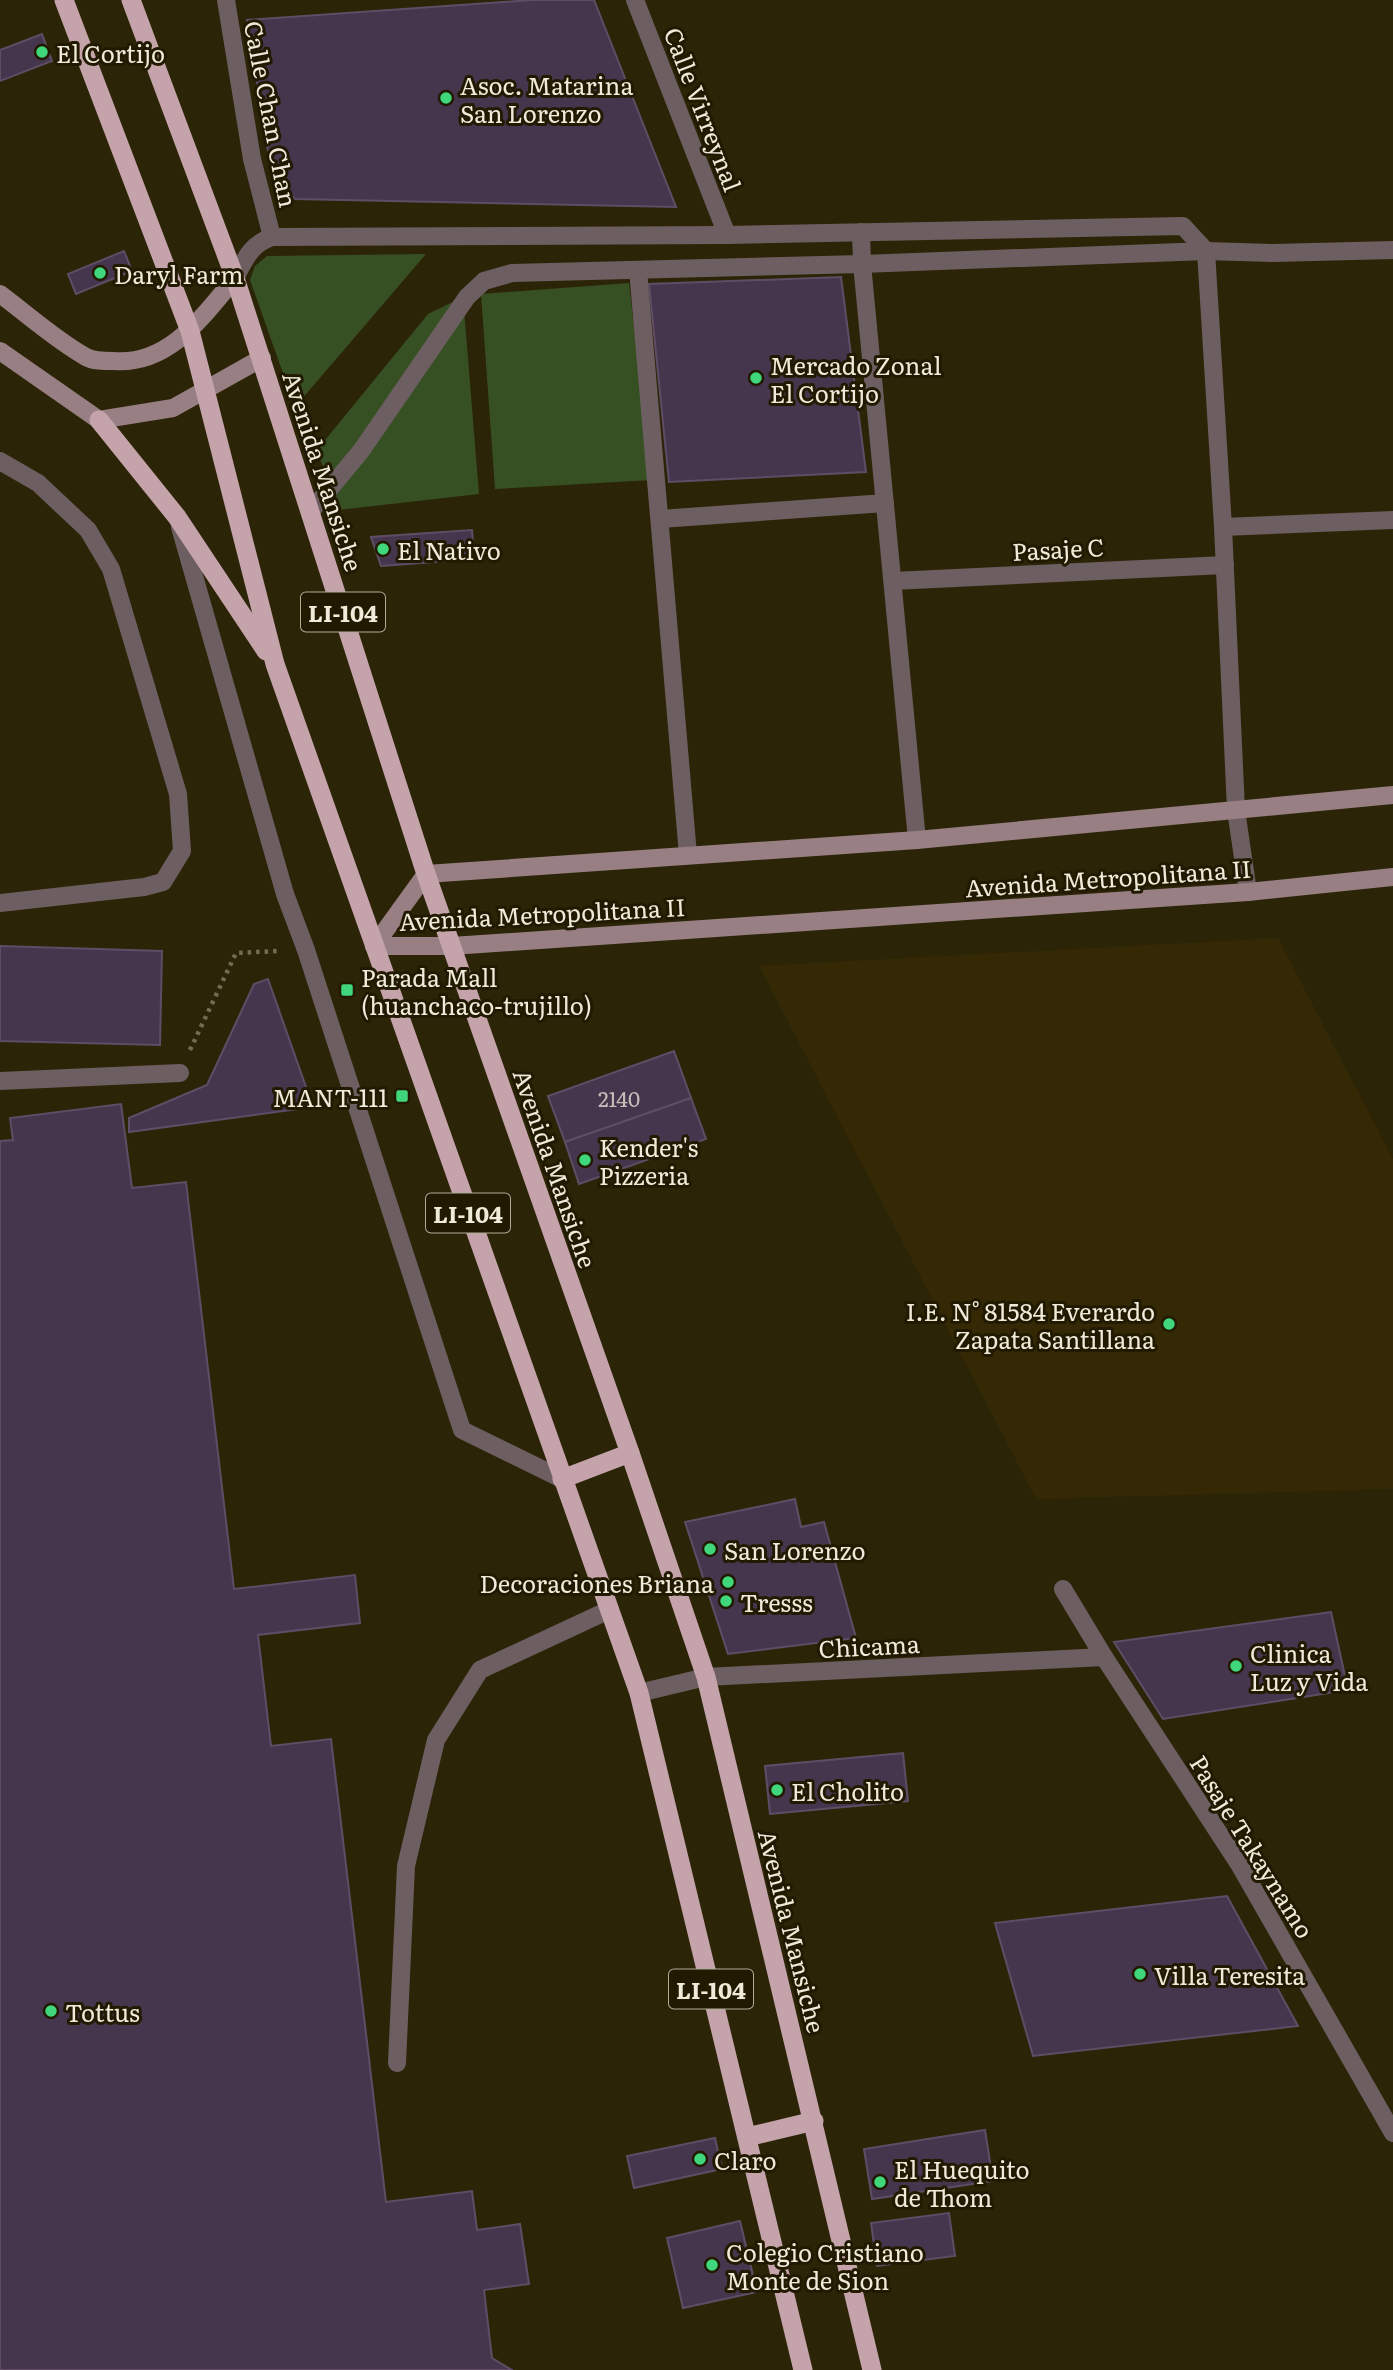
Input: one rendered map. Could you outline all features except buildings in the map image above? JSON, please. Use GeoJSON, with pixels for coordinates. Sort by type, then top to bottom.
{"type":"FeatureCollection","features":[{"type":"Feature","properties":{"kind":"highway","name":"LI-104"},"geometry":{"type":"LineString","coordinates":[[64,0],[190,331],[275,664],[639,1693],[803,2370]]}},
{"type":"Feature","properties":{"kind":"highway","name":"Avenida Mansiche"},"geometry":{"type":"LineString","coordinates":[[131,0],[235,278],[426,874],[706,1677],[872,2370]]}},
{"type":"Feature","properties":{"kind":"highway"},"geometry":{"type":"LineString","coordinates":[[99,420],[177,517],[275,664]]}},
{"type":"Feature","properties":{"kind":"highway"},"geometry":{"type":"LineString","coordinates":[[562,1479],[630,1453]]}},
{"type":"Feature","properties":{"kind":"highway"},"geometry":{"type":"LineString","coordinates":[[747,2137],[814,2121]]}},
{"type":"Feature","properties":{"kind":"main road"},"geometry":{"type":"LineString","coordinates":[[0,294],[89,359],[121,362],[148,357],[169,347],[190,331],[235,278]]}},
{"type":"Feature","properties":{"kind":"main road"},"geometry":{"type":"LineString","coordinates":[[0,351],[99,420],[173,408],[262,358]]}},
{"type":"Feature","properties":{"kind":"main road","name":"Avenida Metropolitana II"},"geometry":{"type":"LineString","coordinates":[[374,946],[426,874],[917,840],[1393,795]]}},
{"type":"Feature","properties":{"kind":"main road","name":"Avenida Metropolitana II"},"geometry":{"type":"LineString","coordinates":[[374,946],[452,946],[1248,892],[1393,877]]}},
{"type":"Feature","properties":{"kind":"street","name":"Calle Chan Chan"},"geometry":{"type":"LineString","coordinates":[[226,0],[252,159],[272,237]]}},
{"type":"Feature","properties":{"kind":"street","name":"Calle Virreynal"},"geometry":{"type":"LineString","coordinates":[[635,0],[727,235]]}},
{"type":"Feature","properties":{"kind":"street"},"geometry":{"type":"LineString","coordinates":[[235,278],[258,242],[272,237],[727,235],[1183,226],[1206,251],[1223,527],[1236,810],[1248,892]]}},
{"type":"Feature","properties":{"kind":"street"},"geometry":{"type":"LineString","coordinates":[[861,232],[917,840]]}},
{"type":"Feature","properties":{"kind":"street"},"geometry":{"type":"LineString","coordinates":[[310,511],[361,451],[467,298],[484,281],[512,272],[862,264],[1206,251],[1273,254],[1393,250]]}},
{"type":"Feature","properties":{"kind":"street"},"geometry":{"type":"LineString","coordinates":[[638,270],[688,855]]}},
{"type":"Feature","properties":{"kind":"street"},"geometry":{"type":"LineString","coordinates":[[0,461],[38,483],[88,530],[111,569],[178,793],[182,851],[163,882],[144,887],[0,903]]}},
{"type":"Feature","properties":{"kind":"street"},"geometry":{"type":"LineString","coordinates":[[660,519],[885,503]]}},
{"type":"Feature","properties":{"kind":"street"},"geometry":{"type":"LineString","coordinates":[[177,517],[285,894],[306,950],[462,1430],[562,1479]]}},
{"type":"Feature","properties":{"kind":"street"},"geometry":{"type":"LineString","coordinates":[[1223,527],[1393,520]]}},
{"type":"Feature","properties":{"kind":"street","name":"Pasaje C"},"geometry":{"type":"LineString","coordinates":[[892,581],[1225,565]]}},
{"type":"Feature","properties":{"kind":"street"},"geometry":{"type":"LineString","coordinates":[[0,1081],[180,1073]]}},
{"type":"Feature","properties":{"kind":"street","name":"Pasaje Takaynamo"},"geometry":{"type":"LineString","coordinates":[[1063,1589],[1104,1657],[1239,1864],[1393,2133]]}},
{"type":"Feature","properties":{"kind":"street"},"geometry":{"type":"LineString","coordinates":[[397,2063],[406,1866],[436,1740],[480,1670],[609,1610]]}},
{"type":"Feature","properties":{"kind":"street","name":"Chicama"},"geometry":{"type":"LineString","coordinates":[[639,1693],[706,1677],[1104,1657]]}},
{"type":"Feature","properties":{"kind":"shaded area","name":"I.E. N° 81584 Everardo Zapata Santillana"},"geometry":{"type":"Polygon","coordinates":[[[1278,938],[1393,1159],[1393,1489],[1036,1499],[759,966],[1278,938]]]}},
{"type":"Feature","properties":{"kind":"green space"},"geometry":{"type":"Polygon","coordinates":[[[426,254],[295,407],[250,280],[255,266],[267,256],[426,254]]]}},
{"type":"Feature","properties":{"kind":"green space"},"geometry":{"type":"Polygon","coordinates":[[[629,283],[651,480],[495,489],[481,294],[629,283]]]}},
{"type":"Feature","properties":{"kind":"green space"},"geometry":{"type":"Polygon","coordinates":[[[463,297],[479,494],[338,510],[317,450],[428,314],[463,297]]]}},
{"type":"Feature","properties":{"kind":"place","name":"El Cortijo"},"geometry":{"type":"Point","coordinates":[42,52]}},
{"type":"Feature","properties":{"kind":"place","name":"Asoc. Matarina San Lorenzo"},"geometry":{"type":"Point","coordinates":[446,98]}},
{"type":"Feature","properties":{"kind":"place","name":"Daryl Farm"},"geometry":{"type":"Point","coordinates":[100,273]}},
{"type":"Feature","properties":{"kind":"place","name":"Mercado Zonal El Cortijo"},"geometry":{"type":"Point","coordinates":[756,378]}},
{"type":"Feature","properties":{"kind":"place","name":"El Nativo"},"geometry":{"type":"Point","coordinates":[383,549]}},
{"type":"Feature","properties":{"kind":"place","name":"Parada Mall (huanchaco-trujillo)"},"geometry":{"type":"Point","coordinates":[347,990]}},
{"type":"Feature","properties":{"kind":"place","name":"MANT-111"},"geometry":{"type":"Point","coordinates":[402,1096]}},
{"type":"Feature","properties":{"kind":"place","name":"Kender's Pizzeria"},"geometry":{"type":"Point","coordinates":[585,1160]}},
{"type":"Feature","properties":{"kind":"place","name":"I.E. N° 81584 Everardo Zapata Santillana"},"geometry":{"type":"Point","coordinates":[1169,1324]}},
{"type":"Feature","properties":{"kind":"place","name":"San Lorenzo"},"geometry":{"type":"Point","coordinates":[710,1549]}},
{"type":"Feature","properties":{"kind":"place","name":"Decoraciones Briana"},"geometry":{"type":"Point","coordinates":[728,1582]}},
{"type":"Feature","properties":{"kind":"place","name":"Tresss"},"geometry":{"type":"Point","coordinates":[726,1601]}},
{"type":"Feature","properties":{"kind":"place","name":"Clinica Luz y Vida"},"geometry":{"type":"Point","coordinates":[1236,1666]}},
{"type":"Feature","properties":{"kind":"place","name":"El Cholito"},"geometry":{"type":"Point","coordinates":[777,1790]}},
{"type":"Feature","properties":{"kind":"place","name":"Villa Teresita"},"geometry":{"type":"Point","coordinates":[1140,1974]}},
{"type":"Feature","properties":{"kind":"place","name":"Tottus"},"geometry":{"type":"Point","coordinates":[51,2011]}},
{"type":"Feature","properties":{"kind":"place","name":"Claro"},"geometry":{"type":"Point","coordinates":[700,2159]}},
{"type":"Feature","properties":{"kind":"place","name":"El Huequito de Thom"},"geometry":{"type":"Point","coordinates":[880,2182]}},
{"type":"Feature","properties":{"kind":"place","name":"Colegio Cristiano Monte de Sion"},"geometry":{"type":"Point","coordinates":[712,2265]}}]}
